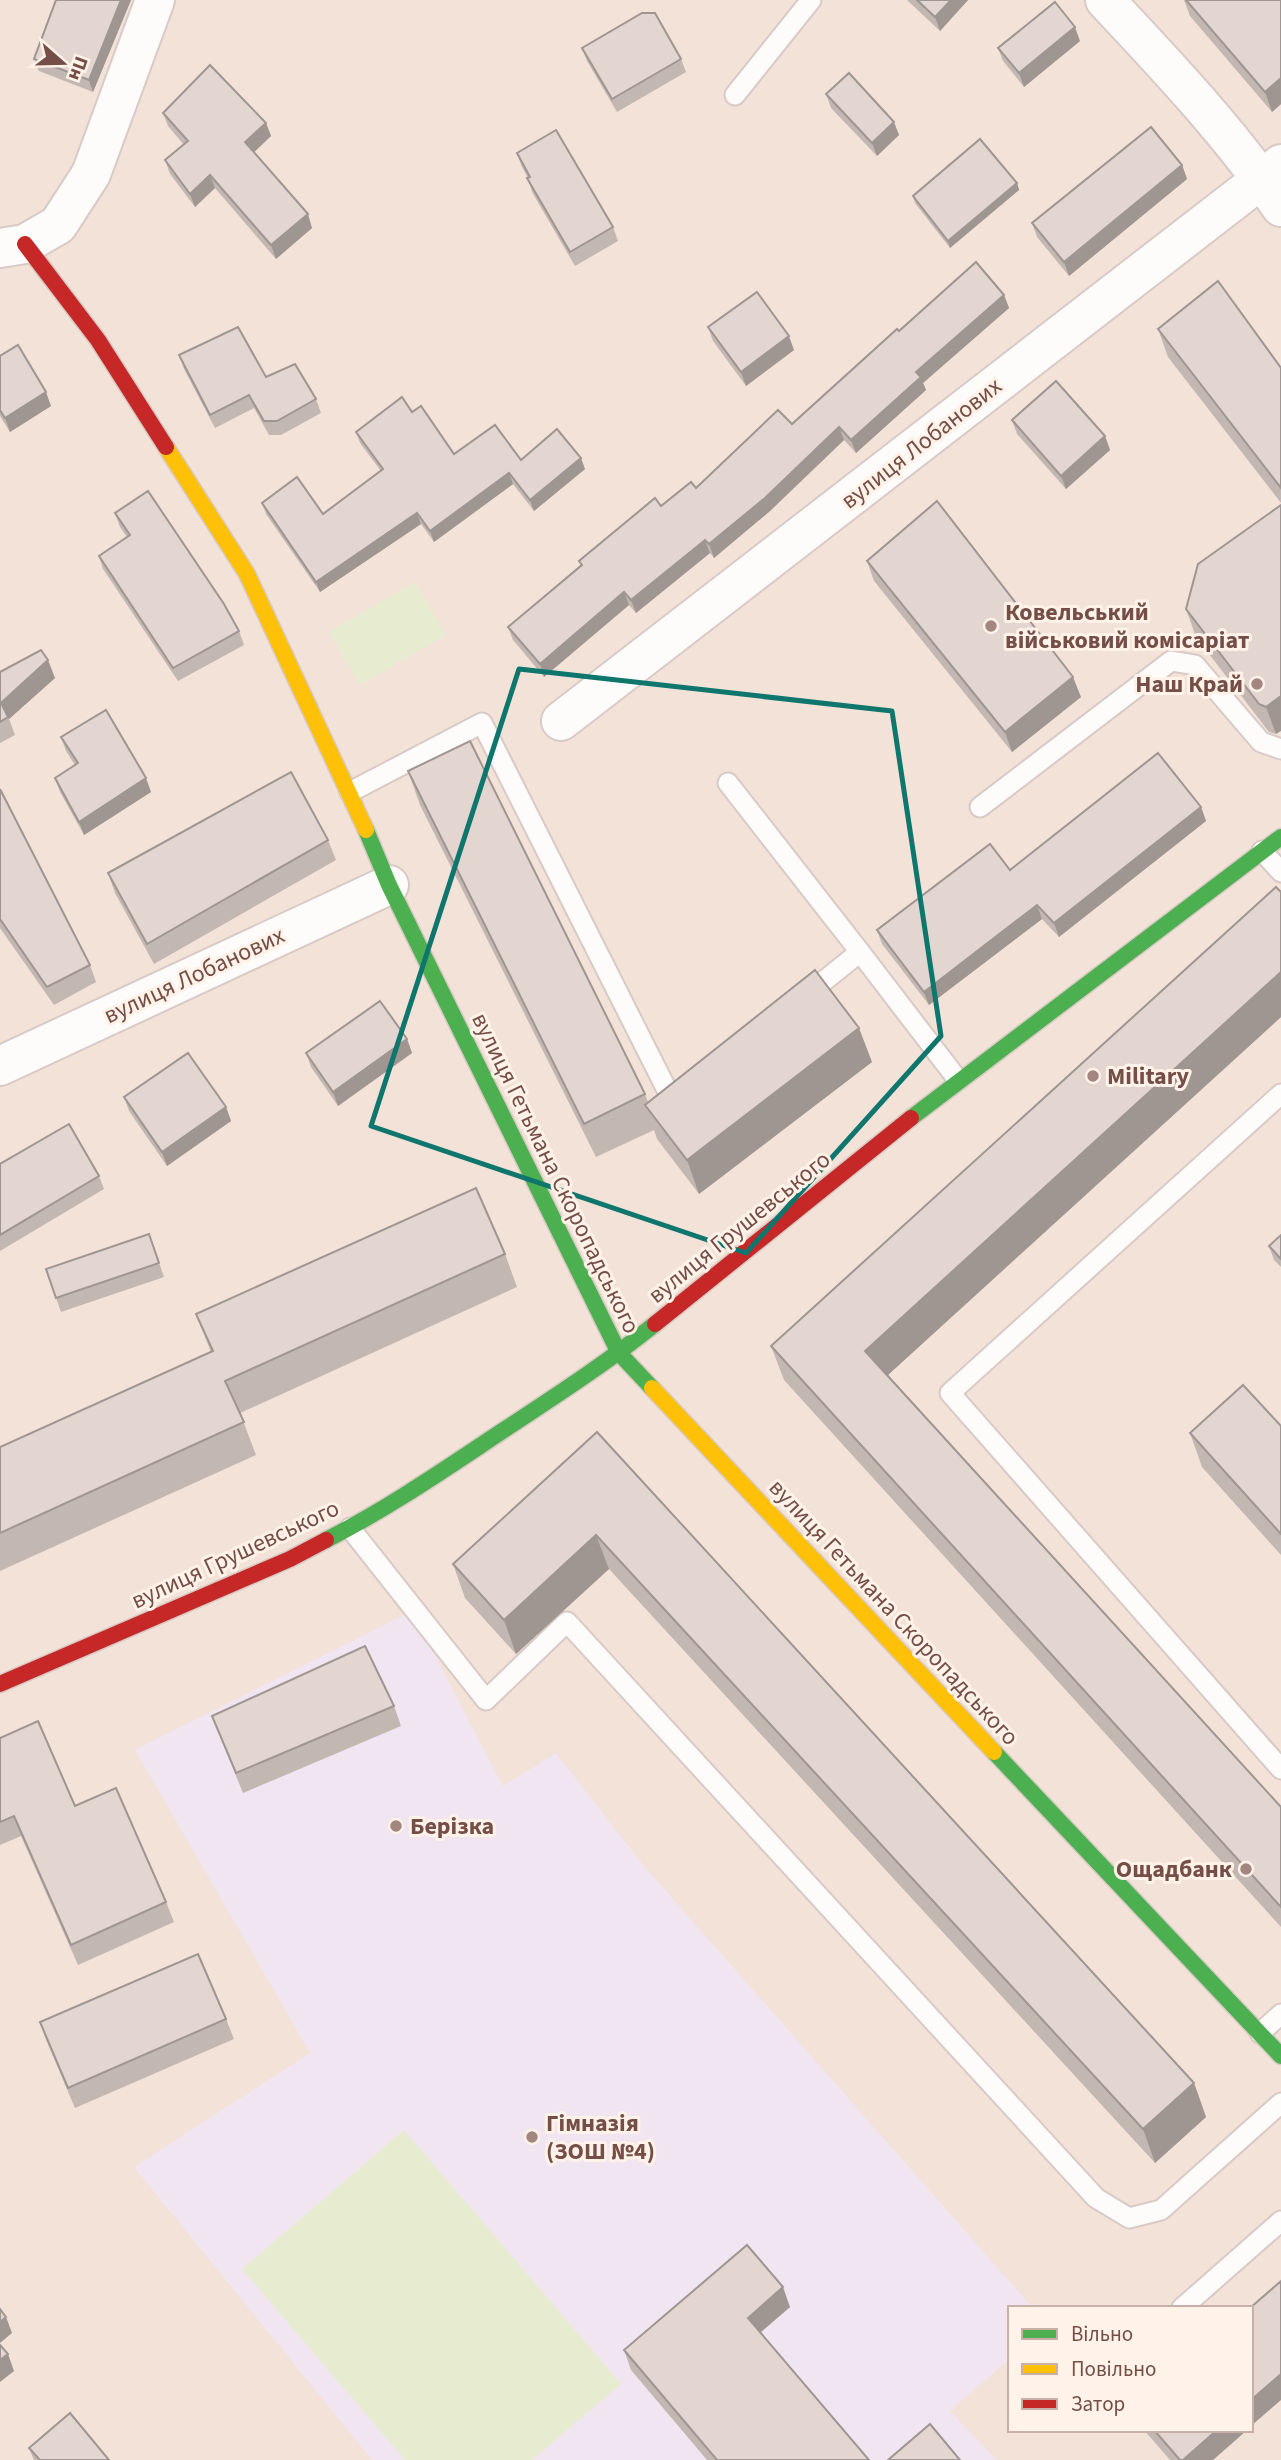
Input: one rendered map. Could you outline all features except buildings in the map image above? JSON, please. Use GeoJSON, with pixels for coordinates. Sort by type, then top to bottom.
{"type":"FeatureCollection","features":[{"type":"Feature","properties":{"kind":"street"},"geometry":{"type":"LineString","coordinates":[[12,246],[58,225],[90,174],[155,0]]}},
{"type":"Feature","properties":{"kind":"street"},"geometry":{"type":"LineString","coordinates":[[1105,0],[1275,184]]}},
{"type":"Feature","properties":{"kind":"street","name":"вулиця Лобанових"},"geometry":{"type":"LineString","coordinates":[[561,721],[1275,184]]}},
{"type":"Feature","properties":{"kind":"street","name":"вулиця Гетьмана Скоропадського"},"geometry":{"type":"LineString","coordinates":[[12,246],[98,340],[247,574],[350,792],[389,885],[619,1353],[1281,2056]]}},
{"type":"Feature","properties":{"kind":"street","name":"вулиця Грушевського"},"geometry":{"type":"LineString","coordinates":[[0,1684],[290,1559],[350,1528],[465,1456],[619,1353],[958,1080],[1281,837]]}},
{"type":"Feature","properties":{"kind":"street","name":"вулиця Лобанових"},"geometry":{"type":"LineString","coordinates":[[0,1066],[389,885]]}},
{"type":"Feature","properties":{"kind":"lane"},"geometry":{"type":"LineString","coordinates":[[735,95],[811,0]]}},
{"type":"Feature","properties":{"kind":"lane"},"geometry":{"type":"LineString","coordinates":[[981,807],[1171,661],[1195,665],[1261,742],[1281,750]]}},
{"type":"Feature","properties":{"kind":"lane"},"geometry":{"type":"LineString","coordinates":[[350,792],[482,723],[672,1100],[693,1084]]}},
{"type":"Feature","properties":{"kind":"lane"},"geometry":{"type":"LineString","coordinates":[[728,783],[958,1080]]}},
{"type":"Feature","properties":{"kind":"lane"},"geometry":{"type":"LineString","coordinates":[[1262,851],[1281,872]]}},
{"type":"Feature","properties":{"kind":"lane"},"geometry":{"type":"LineString","coordinates":[[787,1010],[860,952]]}},
{"type":"Feature","properties":{"kind":"lane"},"geometry":{"type":"LineString","coordinates":[[1281,1094],[950,1393],[1281,1769]]}},
{"type":"Feature","properties":{"kind":"lane"},"geometry":{"type":"LineString","coordinates":[[350,1528],[486,1700],[567,1622],[1096,2198],[1129,2218],[1161,2210],[1281,2103]]}},
{"type":"Feature","properties":{"kind":"lane"},"geometry":{"type":"LineString","coordinates":[[1260,2033],[1281,2014]]}},
{"type":"Feature","properties":{"kind":"lane"},"geometry":{"type":"LineString","coordinates":[[1184,2306],[1281,2221]]}},
{"type":"Feature","properties":{"kind":"highlighted area"},"geometry":{"type":"Polygon","coordinates":[[[519,669],[892,711],[941,1036],[746,1253],[371,1126],[519,669]]]}},
{"type":"Feature","properties":{"kind":"shaded area"},"geometry":{"type":"Polygon","coordinates":[[[0,0],[1281,0],[1281,2460],[0,2460],[0,0]]]}},
{"type":"Feature","properties":{"kind":"shaded area","name":"Гімназія (ЗОШ №4)"},"geometry":{"type":"Polygon","coordinates":[[[412,1611],[503,1786],[556,1753],[644,1866],[1031,2306],[1008,2306],[1008,2361],[950,2411],[997,2460],[372,2460],[134,2167],[310,2053],[135,1750],[412,1611]]]}},
{"type":"Feature","properties":{"kind":"green space"},"geometry":{"type":"Polygon","coordinates":[[[415,582],[446,635],[360,685],[329,632],[415,582]]]}},
{"type":"Feature","properties":{"kind":"green space"},"geometry":{"type":"Polygon","coordinates":[[[404,2130],[621,2384],[532,2460],[405,2460],[242,2269],[404,2130]]]}},
{"type":"Feature","properties":{"kind":"traffic: fast"},"geometry":{"type":"LineString","coordinates":[[366,830],[389,885],[619,1353],[652,1388]]}},
{"type":"Feature","properties":{"kind":"traffic: fast"},"geometry":{"type":"LineString","coordinates":[[911,1118],[1281,837]]}},
{"type":"Feature","properties":{"kind":"traffic: fast"},"geometry":{"type":"LineString","coordinates":[[326,1540],[440,1472],[582,1378],[655,1324]]}},
{"type":"Feature","properties":{"kind":"traffic: fast"},"geometry":{"type":"LineString","coordinates":[[994,1752],[1281,2056]]}},
{"type":"Feature","properties":{"kind":"traffic: slow"},"geometry":{"type":"LineString","coordinates":[[166,447],[247,574],[366,830]]}},
{"type":"Feature","properties":{"kind":"traffic: slow"},"geometry":{"type":"LineString","coordinates":[[652,1388],[994,1752]]}},
{"type":"Feature","properties":{"kind":"traffic: jam"},"geometry":{"type":"LineString","coordinates":[[25,244],[98,340],[166,447]]}},
{"type":"Feature","properties":{"kind":"traffic: jam"},"geometry":{"type":"LineString","coordinates":[[655,1324],[911,1118]]}},
{"type":"Feature","properties":{"kind":"traffic: jam"},"geometry":{"type":"LineString","coordinates":[[0,1684],[290,1559],[326,1540]]}},
{"type":"Feature","properties":{"kind":"place","name":"Ковельський військовий комісаріат"},"geometry":{"type":"Point","coordinates":[991,626]}},
{"type":"Feature","properties":{"kind":"place","name":"Наш Край"},"geometry":{"type":"Point","coordinates":[1257,684]}},
{"type":"Feature","properties":{"kind":"place","name":"Military"},"geometry":{"type":"Point","coordinates":[1093,1076]}},
{"type":"Feature","properties":{"kind":"place","name":"Берізка"},"geometry":{"type":"Point","coordinates":[396,1826]}},
{"type":"Feature","properties":{"kind":"place","name":"Ощадбанк"},"geometry":{"type":"Point","coordinates":[1246,1869]}},
{"type":"Feature","properties":{"kind":"place","name":"Гімназія (ЗОШ №4)"},"geometry":{"type":"Point","coordinates":[532,2137]}}]}
